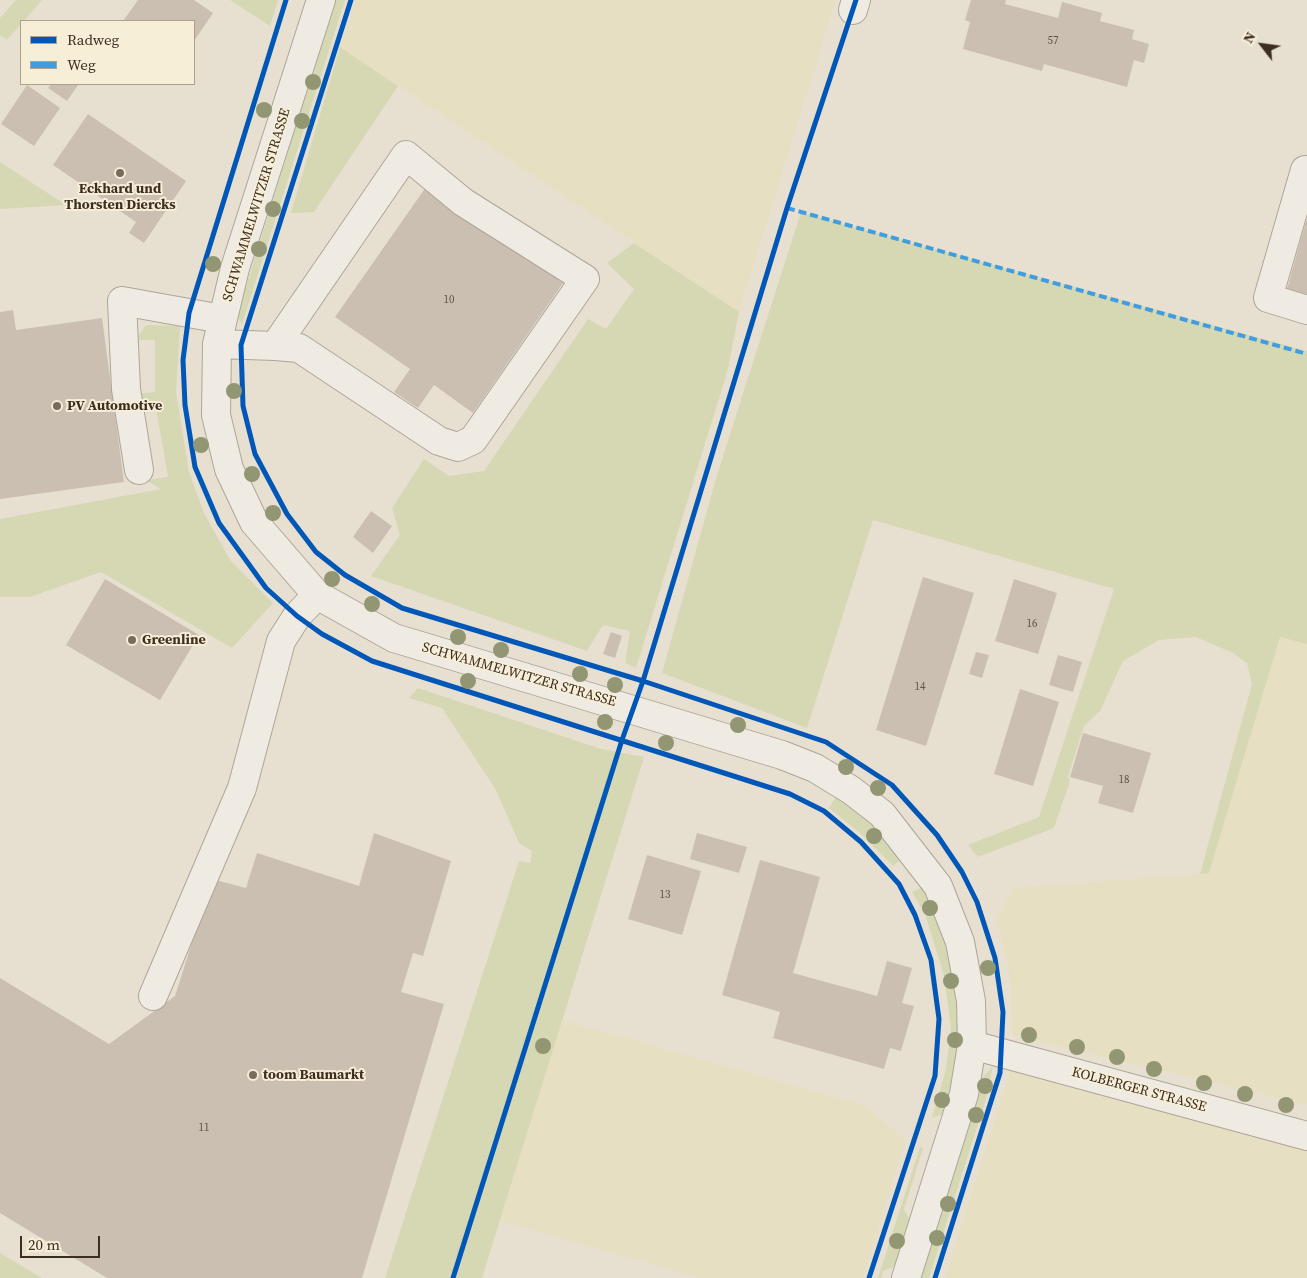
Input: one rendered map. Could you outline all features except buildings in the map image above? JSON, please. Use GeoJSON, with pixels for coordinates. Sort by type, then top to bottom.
{"type":"FeatureCollection","features":[{"type":"Feature","properties":{"kind":"street","name":"SCHWAMMELWITZER STRASSE"},"geometry":{"type":"LineString","coordinates":[[321,0],[235,268],[220,331],[216,415],[229,469],[254,522],[317,595],[394,638],[782,755],[815,768],[851,790],[882,814],[938,886],[960,942],[971,1000],[972,1045],[964,1094],[906,1278]]}},
{"type":"Feature","properties":{"kind":"street"},"geometry":{"type":"LineString","coordinates":[[139,470],[126,389],[122,301],[275,346],[299,348],[439,440],[458,447],[473,440],[585,279],[463,202],[406,155],[275,346]]}},
{"type":"Feature","properties":{"kind":"street"},"geometry":{"type":"LineString","coordinates":[[1307,171],[1305,170],[1268,298],[1307,310]]}},
{"type":"Feature","properties":{"kind":"street"},"geometry":{"type":"LineString","coordinates":[[154,996],[242,788],[281,641],[297,616],[317,595]]}},
{"type":"Feature","properties":{"kind":"street","name":"KOLBERGER STRASSE"},"geometry":{"type":"LineString","coordinates":[[972,1045],[1307,1136]]}},
{"type":"Feature","properties":{"kind":"shaded area"},"geometry":{"type":"Polygon","coordinates":[[[356,0],[836,0],[739,312],[340,47],[356,0]]]}},
{"type":"Feature","properties":{"kind":"shaded area"},"geometry":{"type":"Polygon","coordinates":[[[1280,637],[1307,644],[1307,1105],[1012,1035],[1009,965],[996,921],[1012,888],[1209,873],[1280,637]]]}},
{"type":"Feature","properties":{"kind":"shaded area"},"geometry":{"type":"Polygon","coordinates":[[[562,1020],[867,1106],[906,1141],[863,1278],[700,1278],[500,1221],[562,1020]]]}},
{"type":"Feature","properties":{"kind":"shaded area"},"geometry":{"type":"Polygon","coordinates":[[[1010,1071],[1307,1150],[1307,1278],[945,1278],[1010,1071]]]}},
{"type":"Feature","properties":{"kind":"green space"},"geometry":{"type":"Polygon","coordinates":[[[16,0],[42,0],[25,20],[20,20],[20,25],[7,40],[0,35],[0,18],[16,0]]]}},
{"type":"Feature","properties":{"kind":"green space"},"geometry":{"type":"Polygon","coordinates":[[[230,0],[278,0],[270,26],[230,0]]]}},
{"type":"Feature","properties":{"kind":"green space"},"geometry":{"type":"Polygon","coordinates":[[[335,0],[345,0],[242,324],[237,316],[335,0]]]}},
{"type":"Feature","properties":{"kind":"green space"},"geometry":{"type":"Polygon","coordinates":[[[340,47],[398,86],[314,212],[291,213],[340,47]]]}},
{"type":"Feature","properties":{"kind":"green space"},"geometry":{"type":"Polygon","coordinates":[[[0,162],[66,205],[0,209],[0,162]]]}},
{"type":"Feature","properties":{"kind":"green space"},"geometry":{"type":"Polygon","coordinates":[[[801,212],[1307,351],[1307,644],[1280,637],[1209,873],[1200,874],[1252,684],[1247,663],[1233,653],[1196,637],[1159,640],[1123,661],[1100,711],[1084,726],[1068,777],[1070,781],[1054,828],[978,857],[968,845],[1039,817],[1114,589],[873,520],[807,728],[662,673],[717,475],[801,212]]]}},
{"type":"Feature","properties":{"kind":"green space"},"geometry":{"type":"Polygon","coordinates":[[[634,243],[739,312],[728,369],[636,668],[625,663],[630,631],[603,625],[587,651],[371,576],[400,535],[392,508],[424,459],[449,476],[484,471],[588,319],[606,329],[634,289],[607,263],[634,243]]]}},
{"type":"Feature","properties":{"kind":"green space"},"geometry":{"type":"Polygon","coordinates":[[[146,325],[180,326],[176,392],[189,472],[204,513],[230,560],[273,603],[232,648],[101,572],[30,597],[0,597],[0,519],[161,489],[146,480],[168,477],[156,408],[139,410],[137,394],[155,392],[155,340],[139,340],[139,335],[146,325]]]}},
{"type":"Feature","properties":{"kind":"green space"},"geometry":{"type":"Polygon","coordinates":[[[418,688],[601,749],[644,757],[482,1278],[385,1278],[519,861],[530,863],[532,851],[519,843],[496,790],[442,708],[409,698],[418,688]]]}},
{"type":"Feature","properties":{"kind":"green space"},"geometry":{"type":"Polygon","coordinates":[[[836,797],[878,830],[906,856],[893,866],[860,833],[829,808],[836,797]]]}},
{"type":"Feature","properties":{"kind":"green space"},"geometry":{"type":"Polygon","coordinates":[[[925,886],[951,941],[961,1025],[951,1091],[945,1113],[932,1118],[946,1069],[951,1028],[944,975],[925,914],[912,892],[925,886]]]}},
{"type":"Feature","properties":{"kind":"green space"},"geometry":{"type":"Polygon","coordinates":[[[993,1066],[986,1099],[929,1278],[918,1278],[981,1079],[993,1066]]]}},
{"type":"Feature","properties":{"kind":"green space"},"geometry":{"type":"Polygon","coordinates":[[[920,1147],[923,1148],[904,1209],[910,1220],[896,1266],[883,1271],[881,1278],[878,1278],[920,1147]]]}},
{"type":"Feature","properties":{"kind":"green space"},"geometry":{"type":"Polygon","coordinates":[[[0,1253],[42,1278],[0,1278],[0,1253]]]}},
{"type":"Feature","properties":{"kind":"marked path"},"geometry":{"type":"LineString","coordinates":[[787,208],[1307,354]]}},
{"type":"Feature","properties":{"kind":"cycle path"},"geometry":{"type":"LineString","coordinates":[[286,0],[189,313],[183,360],[185,405],[195,467],[219,523],[266,588],[297,616],[322,634],[372,661],[790,794],[824,811],[861,842],[899,884],[915,915],[931,960],[939,1019],[935,1076],[869,1278]]}},
{"type":"Feature","properties":{"kind":"cycle path"},"geometry":{"type":"LineString","coordinates":[[351,0],[241,345],[243,406],[255,454],[287,514],[316,552],[345,575],[402,608],[643,681],[826,742],[892,785],[937,835],[962,872],[977,902],[995,958],[1003,1012],[1000,1073],[935,1278]]}},
{"type":"Feature","properties":{"kind":"cycle path"},"geometry":{"type":"LineString","coordinates":[[453,1278],[622,740],[643,681],[787,208],[856,0]]}},
{"type":"Feature","properties":{"kind":"place","name":"Eckhard und Thorsten Diercks"},"geometry":{"type":"Point","coordinates":[120,173]}},
{"type":"Feature","properties":{"kind":"place","name":"PV Automotive"},"geometry":{"type":"Point","coordinates":[57,406]}},
{"type":"Feature","properties":{"kind":"place","name":"Greenline"},"geometry":{"type":"Point","coordinates":[132,640]}},
{"type":"Feature","properties":{"kind":"place","name":"toom Baumarkt"},"geometry":{"type":"Point","coordinates":[253,1075]}}]}
